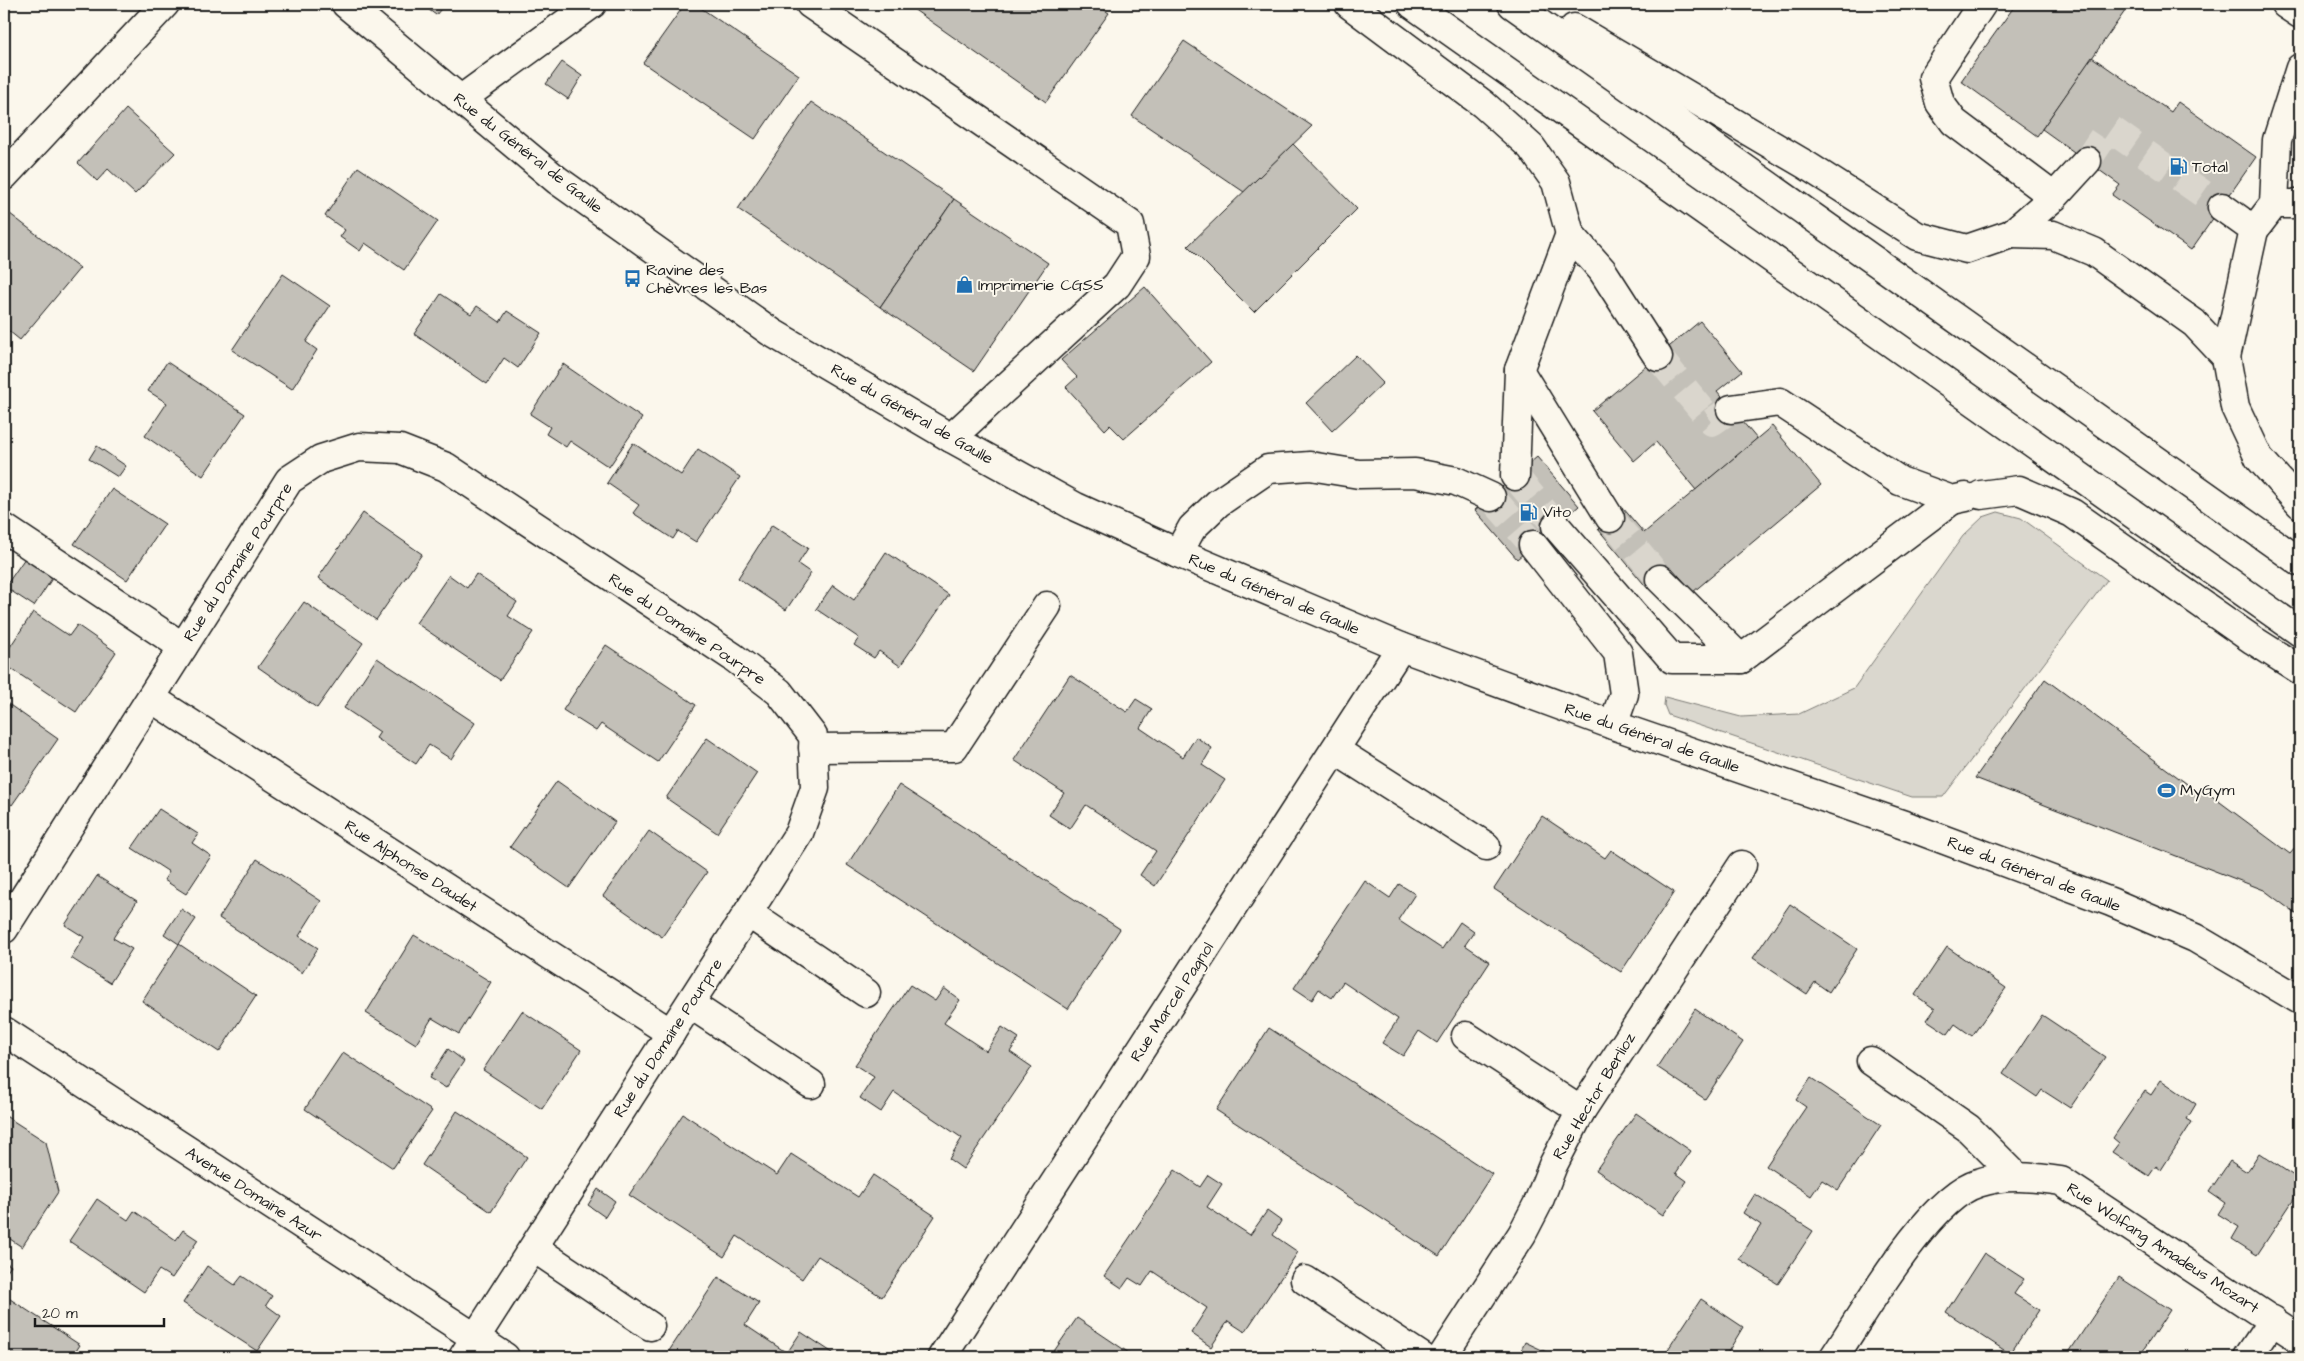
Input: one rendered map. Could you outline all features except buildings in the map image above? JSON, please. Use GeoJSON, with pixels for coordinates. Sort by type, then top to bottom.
{"type":"FeatureCollection","features":[{"type":"Feature","properties":{"kind":"main road"},"geometry":{"type":"LineString","coordinates":[[4,176],[166,4]]}},
{"type":"Feature","properties":{"kind":"main road","name":"Rue du Général de Gaulle"},"geometry":{"type":"LineString","coordinates":[[346,4],[557,180],[771,332],[951,438],[1076,507],[1178,553],[1401,647],[1613,724],[1910,827],[2111,902],[2195,938],[2300,1000]]}},
{"type":"Feature","properties":{"kind":"main road"},"geometry":{"type":"LineString","coordinates":[[460,100],[592,4]]}},
{"type":"Feature","properties":{"kind":"main road"},"geometry":{"type":"LineString","coordinates":[[810,4],[1130,224],[1136,256],[1116,285],[951,438]]}},
{"type":"Feature","properties":{"kind":"main road"},"geometry":{"type":"LineString","coordinates":[[1349,4],[1483,104],[1531,147],[1556,182],[1570,234],[1602,270],[1658,357]]}},
{"type":"Feature","properties":{"kind":"main road"},"geometry":{"type":"LineString","coordinates":[[1412,4],[2300,632]]}},
{"type":"Feature","properties":{"kind":"main road"},"geometry":{"type":"LineString","coordinates":[[1512,4],[2300,562]]}},
{"type":"Feature","properties":{"kind":"main road"},"geometry":{"type":"LineString","coordinates":[[1533,4],[1806,165],[1917,236],[1967,249],[2011,234],[2053,235],[2094,252],[2194,323],[2226,357]]}},
{"type":"Feature","properties":{"kind":"main road"},"geometry":{"type":"LineString","coordinates":[[1982,4],[1933,78],[1940,103],[1954,122],[2054,197]]}},
{"type":"Feature","properties":{"kind":"main road"},"geometry":{"type":"LineString","coordinates":[[2285,4],[2300,14]]}},
{"type":"Feature","properties":{"kind":"main road"},"geometry":{"type":"LineString","coordinates":[[2300,68],[2277,140],[2274,204],[2254,230],[2226,357],[2235,407],[2259,458],[2300,504]]}},
{"type":"Feature","properties":{"kind":"main road"},"geometry":{"type":"LineString","coordinates":[[2011,234],[2054,197],[2087,161]]}},
{"type":"Feature","properties":{"kind":"main road"},"geometry":{"type":"LineString","coordinates":[[2274,204],[2300,204]]}},
{"type":"Feature","properties":{"kind":"main road"},"geometry":{"type":"LineString","coordinates":[[2222,207],[2254,230]]}},
{"type":"Feature","properties":{"kind":"main road"},"geometry":{"type":"LineString","coordinates":[[1515,476],[1519,370],[1570,234]]}},
{"type":"Feature","properties":{"kind":"main road"},"geometry":{"type":"LineString","coordinates":[[1519,370],[1610,518]]}},
{"type":"Feature","properties":{"kind":"main road"},"geometry":{"type":"LineString","coordinates":[[1730,409],[1780,402],[1900,481],[1952,500]]}},
{"type":"Feature","properties":{"kind":"main road","name":"Rue du Domaine Pourpre"},"geometry":{"type":"LineString","coordinates":[[4,929],[289,480],[321,459],[359,447],[400,449],[446,467],[733,657],[779,692],[813,736],[815,788],[799,833],[470,1348]]}},
{"type":"Feature","properties":{"kind":"main road"},"geometry":{"type":"LineString","coordinates":[[1178,553],[1192,528],[1218,503],[1268,469],[1310,466],[1359,474],[1415,473],[1456,481],[1490,497]]}},
{"type":"Feature","properties":{"kind":"main road"},"geometry":{"type":"LineString","coordinates":[[1556,526],[1672,659],[1741,659],[1952,500],[2019,490],[2072,513],[2253,640],[2300,670]]}},
{"type":"Feature","properties":{"kind":"main road","name":"Rue du Domaine Pourpre"},"geometry":{"type":"LineString","coordinates":[[4,528],[183,647]]}},
{"type":"Feature","properties":{"kind":"main road"},"geometry":{"type":"LineString","coordinates":[[1533,545],[1618,653],[1624,694],[1613,724]]}},
{"type":"Feature","properties":{"kind":"main road"},"geometry":{"type":"LineString","coordinates":[[1660,579],[1741,659]]}},
{"type":"Feature","properties":{"kind":"main road"},"geometry":{"type":"LineString","coordinates":[[814,748],[954,747],[1047,606]]}},
{"type":"Feature","properties":{"kind":"main road","name":"Rue Marcel Pagnol"},"geometry":{"type":"LineString","coordinates":[[942,1357],[1401,647]]}},
{"type":"Feature","properties":{"kind":"main road","name":"Rue Alphonse Daudet"},"geometry":{"type":"LineString","coordinates":[[150,698],[671,1033]]}},
{"type":"Feature","properties":{"kind":"main road"},"geometry":{"type":"LineString","coordinates":[[1335,750],[1486,846]]}},
{"type":"Feature","properties":{"kind":"main road","name":"Rue Hector Berlioz"},"geometry":{"type":"LineString","coordinates":[[1442,1357],[1522,1234],[1538,1203],[1552,1165],[1581,1111],[1742,865]]}},
{"type":"Feature","properties":{"kind":"main road"},"geometry":{"type":"LineString","coordinates":[[748,913],[866,993]]}},
{"type":"Feature","properties":{"kind":"main road"},"geometry":{"type":"LineString","coordinates":[[690,1004],[811,1084]]}},
{"type":"Feature","properties":{"kind":"main road","name":"Avenue Domaine Azur"},"geometry":{"type":"LineString","coordinates":[[4,1031],[470,1348],[505,1357]]}},
{"type":"Feature","properties":{"kind":"main road"},"geometry":{"type":"LineString","coordinates":[[1466,1036],[1581,1111]]}},
{"type":"Feature","properties":{"kind":"main road"},"geometry":{"type":"LineString","coordinates":[[1870,1061],[1968,1128],[2016,1176]]}},
{"type":"Feature","properties":{"kind":"main road","name":"Rue Wolfang Amadeus Mozart"},"geometry":{"type":"LineString","coordinates":[[1834,1357],[1923,1225],[1948,1200],[1976,1183],[2016,1176],[2061,1181],[2300,1339]]}},
{"type":"Feature","properties":{"kind":"main road"},"geometry":{"type":"LineString","coordinates":[[534,1248],[650,1326]]}},
{"type":"Feature","properties":{"kind":"main road"},"geometry":{"type":"LineString","coordinates":[[1306,1280],[1422,1357]]}},
{"type":"Feature","properties":{"kind":"main road"},"geometry":{"type":"LineString","coordinates":[[2248,1357],[2273,1320]]}},
{"type":"Feature","properties":{"kind":"shaded area"},"geometry":{"type":"Polygon","coordinates":[[[1998,512],[2021,518],[2107,580],[1943,797],[1912,797],[1668,715],[1664,705],[1665,697],[1741,717],[1799,714],[1854,688],[1963,536],[1983,517],[1998,512]]]}},
{"type":"Feature","properties":{"kind":"tunnel"},"geometry":{"type":"LineString","coordinates":[[2087,161],[2109,128],[2222,207]]}},
{"type":"Feature","properties":{"kind":"tunnel"},"geometry":{"type":"LineString","coordinates":[[1658,357],[1712,422],[1731,409]]}},
{"type":"Feature","properties":{"kind":"tunnel"},"geometry":{"type":"LineString","coordinates":[[1515,476],[1556,526]]}},
{"type":"Feature","properties":{"kind":"tunnel"},"geometry":{"type":"LineString","coordinates":[[1491,497],[1533,545]]}},
{"type":"Feature","properties":{"kind":"tunnel"},"geometry":{"type":"LineString","coordinates":[[1610,518],[1660,579]]}},
{"type":"Feature","properties":{"kind":"place","name":"Total"},"geometry":{"type":"Point","coordinates":[2178,167]}},
{"type":"Feature","properties":{"kind":"place","name":"Ravine des Chèvres les Bas"},"geometry":{"type":"Point","coordinates":[632,279]}},
{"type":"Feature","properties":{"kind":"place","name":"Imprimerie CGSS"},"geometry":{"type":"Point","coordinates":[964,285]}},
{"type":"Feature","properties":{"kind":"place","name":"Vito"},"geometry":{"type":"Point","coordinates":[1529,512]}},
{"type":"Feature","properties":{"kind":"place","name":"MyGym"},"geometry":{"type":"Point","coordinates":[2166,790]}}]}
